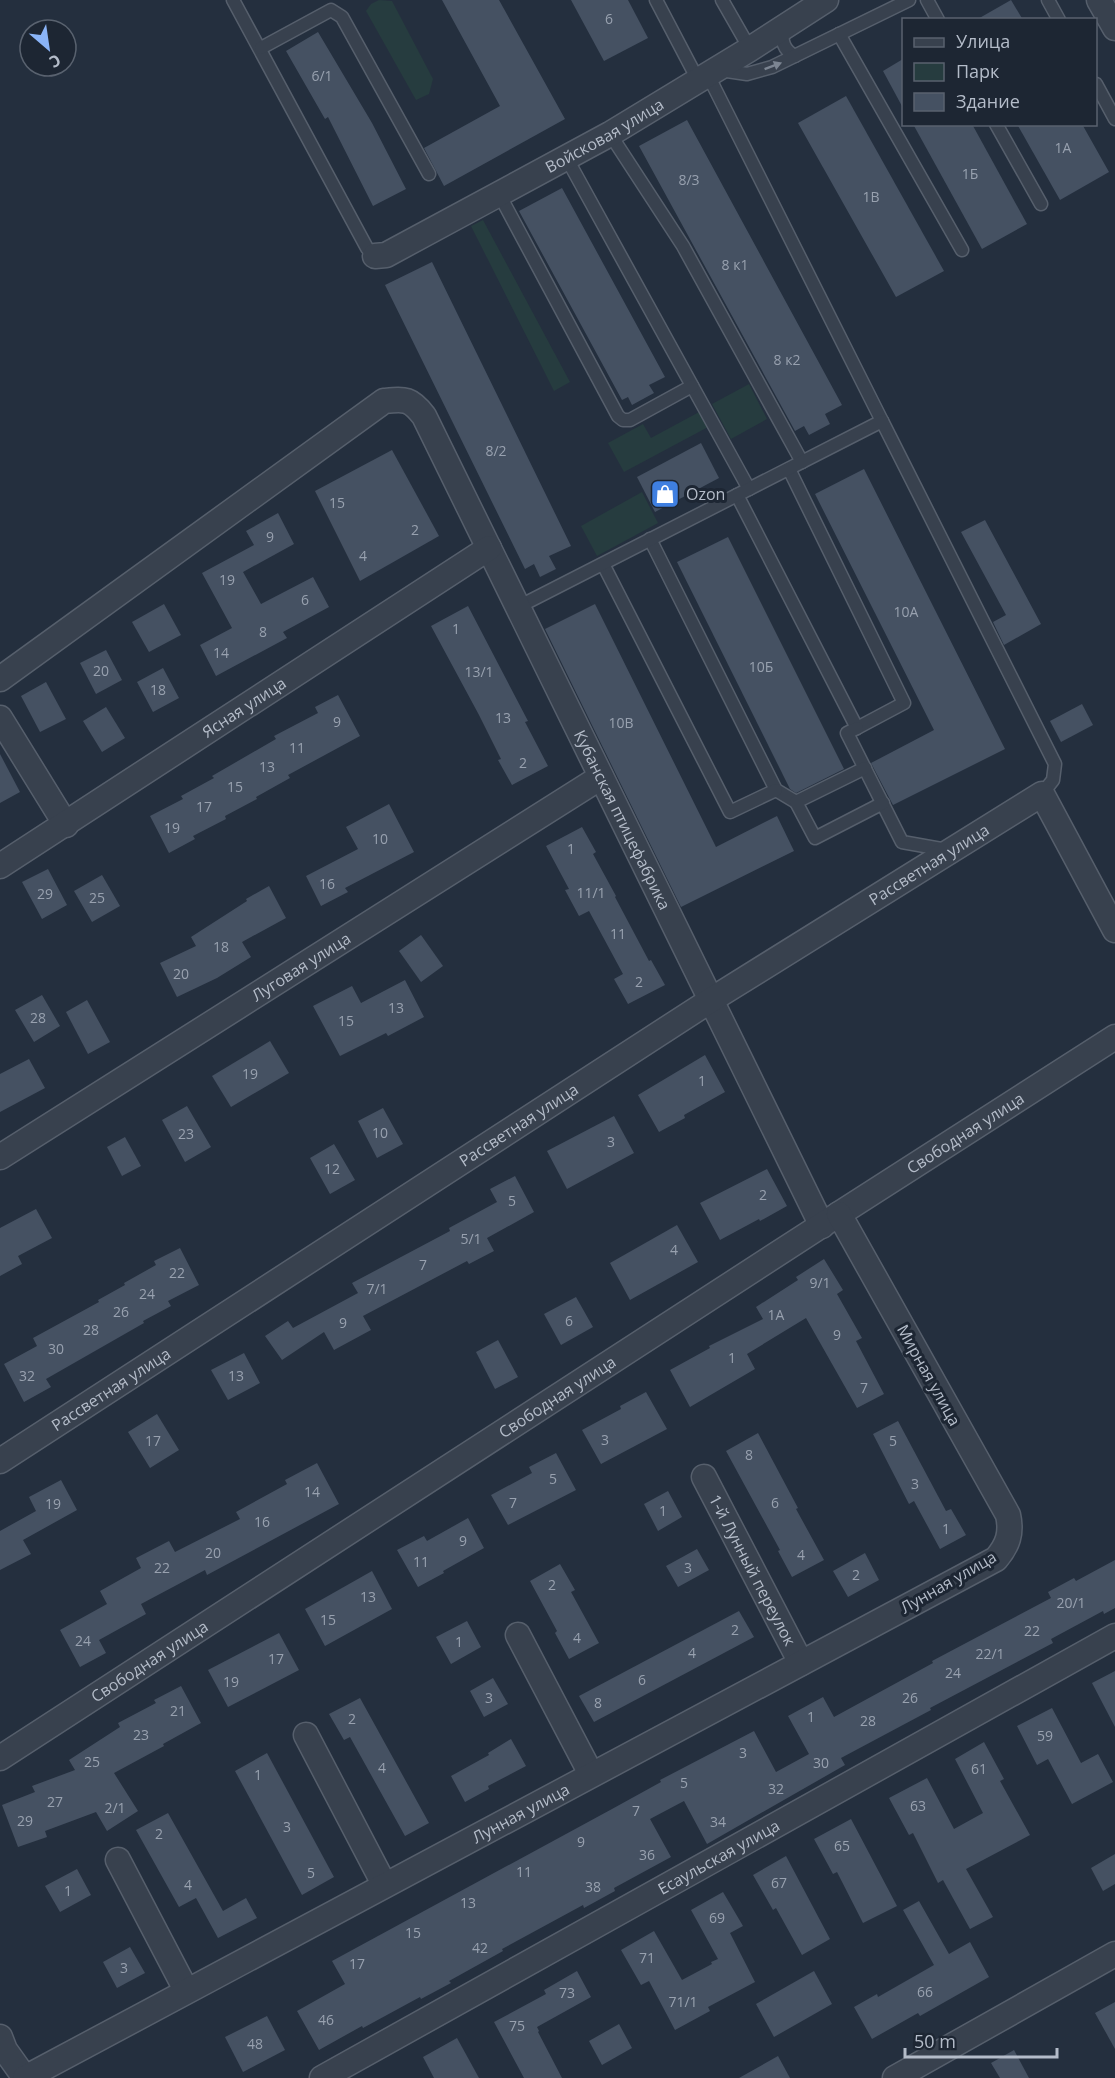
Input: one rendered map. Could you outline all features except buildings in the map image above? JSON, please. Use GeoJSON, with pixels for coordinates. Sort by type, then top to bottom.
{"type":"FeatureCollection","features":[{"type":"Feature","properties":{"kind":"street","name":"Войсковая улица"},"geometry":{"type":"LineString","coordinates":[[375,256],[386,255],[610,134],[826,0]]}},
{"type":"Feature","properties":{"kind":"street"},"geometry":{"type":"LineString","coordinates":[[1099,0],[1114,25]]}},
{"type":"Feature","properties":{"kind":"street","name":"Кубанская птицефабрика"},"geometry":{"type":"LineString","coordinates":[[0,679],[384,401],[399,399],[414,403],[424,416],[711,1000],[831,1220]]}},
{"type":"Feature","properties":{"kind":"street","name":"Ясная улица"},"geometry":{"type":"LineString","coordinates":[[0,866],[489,548]]}},
{"type":"Feature","properties":{"kind":"street"},"geometry":{"type":"LineString","coordinates":[[0,718],[66,825]]}},
{"type":"Feature","properties":{"kind":"street","name":"Луговая улица"},"geometry":{"type":"LineString","coordinates":[[0,1157],[601,777]]}},
{"type":"Feature","properties":{"kind":"street"},"geometry":{"type":"LineString","coordinates":[[1042,794],[1115,930]]}},
{"type":"Feature","properties":{"kind":"street","name":"Рассветная улица"},"geometry":{"type":"LineString","coordinates":[[0,1461],[711,1000],[1042,794]]}},
{"type":"Feature","properties":{"kind":"street","name":"Свободная улица"},"geometry":{"type":"LineString","coordinates":[[0,1758],[1115,1037]]}},
{"type":"Feature","properties":{"kind":"street","name":"Мирная улица"},"geometry":{"type":"LineString","coordinates":[[831,1220],[1008,1515],[1009,1540]]}},
{"type":"Feature","properties":{"kind":"street","name":"1-й Лунный переулок"},"geometry":{"type":"LineString","coordinates":[[704,1477],[801,1663]]}},
{"type":"Feature","properties":{"kind":"street","name":"Лунная улица"},"geometry":{"type":"LineString","coordinates":[[25,2078],[384,1884],[996,1559],[1009,1540]]}},
{"type":"Feature","properties":{"kind":"street"},"geometry":{"type":"LineString","coordinates":[[518,1635],[591,1774]]}},
{"type":"Feature","properties":{"kind":"street","name":"Есаульская улица"},"geometry":{"type":"LineString","coordinates":[[322,2078],[1115,1636]]}},
{"type":"Feature","properties":{"kind":"street"},"geometry":{"type":"LineString","coordinates":[[306,1735],[384,1884]]}},
{"type":"Feature","properties":{"kind":"street"},"geometry":{"type":"LineString","coordinates":[[118,1860],[186,1990]]}},
{"type":"Feature","properties":{"kind":"street"},"geometry":{"type":"LineString","coordinates":[[895,2078],[1115,1954]]}},
{"type":"Feature","properties":{"kind":"street"},"geometry":{"type":"LineString","coordinates":[[0,2037],[5,2049],[25,2078]]}},
{"type":"Feature","properties":{"kind":"lane"},"geometry":{"type":"LineString","coordinates":[[233,0],[261,48],[367,248],[375,256]]}},
{"type":"Feature","properties":{"kind":"lane"},"geometry":{"type":"LineString","coordinates":[[656,0],[707,75],[1055,764],[1053,780],[1042,794]]}},
{"type":"Feature","properties":{"kind":"lane"},"geometry":{"type":"LineString","coordinates":[[722,0],[750,49]]}},
{"type":"Feature","properties":{"kind":"lane"},"geometry":{"type":"LineString","coordinates":[[707,75],[747,74],[772,67],[909,0]]}},
{"type":"Feature","properties":{"kind":"lane"},"geometry":{"type":"LineString","coordinates":[[927,0],[937,18]]}},
{"type":"Feature","properties":{"kind":"lane"},"geometry":{"type":"LineString","coordinates":[[1048,0],[1058,18]]}},
{"type":"Feature","properties":{"kind":"lane"},"geometry":{"type":"LineString","coordinates":[[261,48],[331,10],[342,17],[429,174]]}},
{"type":"Feature","properties":{"kind":"lane"},"geometry":{"type":"LineString","coordinates":[[782,28],[784,46],[795,56]]}},
{"type":"Feature","properties":{"kind":"lane"},"geometry":{"type":"LineString","coordinates":[[839,34],[962,250]]}},
{"type":"Feature","properties":{"kind":"lane"},"geometry":{"type":"LineString","coordinates":[[1097,87],[1115,118]]}},
{"type":"Feature","properties":{"kind":"lane"},"geometry":{"type":"LineString","coordinates":[[997,126],[1041,204]]}},
{"type":"Feature","properties":{"kind":"lane"},"geometry":{"type":"LineString","coordinates":[[610,134],[683,246],[802,462]]}},
{"type":"Feature","properties":{"kind":"lane"},"geometry":{"type":"LineString","coordinates":[[566,157],[749,489]]}},
{"type":"Feature","properties":{"kind":"lane"},"geometry":{"type":"LineString","coordinates":[[499,194],[618,416],[623,420],[630,420],[692,386]]}},
{"type":"Feature","properties":{"kind":"lane"},"geometry":{"type":"LineString","coordinates":[[518,607],[882,422]]}},
{"type":"Feature","properties":{"kind":"lane"},"geometry":{"type":"LineString","coordinates":[[789,469],[904,703],[848,733],[902,842],[951,851]]}},
{"type":"Feature","properties":{"kind":"lane"},"geometry":{"type":"LineString","coordinates":[[737,495],[857,728]]}},
{"type":"Feature","properties":{"kind":"lane"},"geometry":{"type":"LineString","coordinates":[[650,539],[776,790],[796,802],[815,838],[883,803]]}},
{"type":"Feature","properties":{"kind":"lane"},"geometry":{"type":"LineString","coordinates":[[603,564],[730,812],[776,790]]}},
{"type":"Feature","properties":{"kind":"lane"},"geometry":{"type":"LineString","coordinates":[[796,802],[865,768]]}},
{"type":"Feature","properties":{"kind":"green space"},"geometry":{"type":"Polygon","coordinates":[[[379,0],[392,1],[433,79],[429,94],[416,100],[366,11],[371,4],[379,0]]]}},
{"type":"Feature","properties":{"kind":"green space"},"geometry":{"type":"Polygon","coordinates":[[[483,220],[570,382],[554,391],[471,226],[483,220]]]}},
{"type":"Feature","properties":{"kind":"green space"},"geometry":{"type":"Polygon","coordinates":[[[749,384],[767,419],[731,439],[712,404],[749,384]]]}},
{"type":"Feature","properties":{"kind":"green space"},"geometry":{"type":"Polygon","coordinates":[[[701,411],[710,426],[624,472],[608,443],[643,424],[651,438],[701,411]]]}},
{"type":"Feature","properties":{"kind":"green space"},"geometry":{"type":"Polygon","coordinates":[[[642,492],[658,523],[597,556],[581,526],[642,492]]]}},
{"type":"Feature","properties":{"kind":"place","name":"Ozon"},"geometry":{"type":"Point","coordinates":[665,494]}}]}
